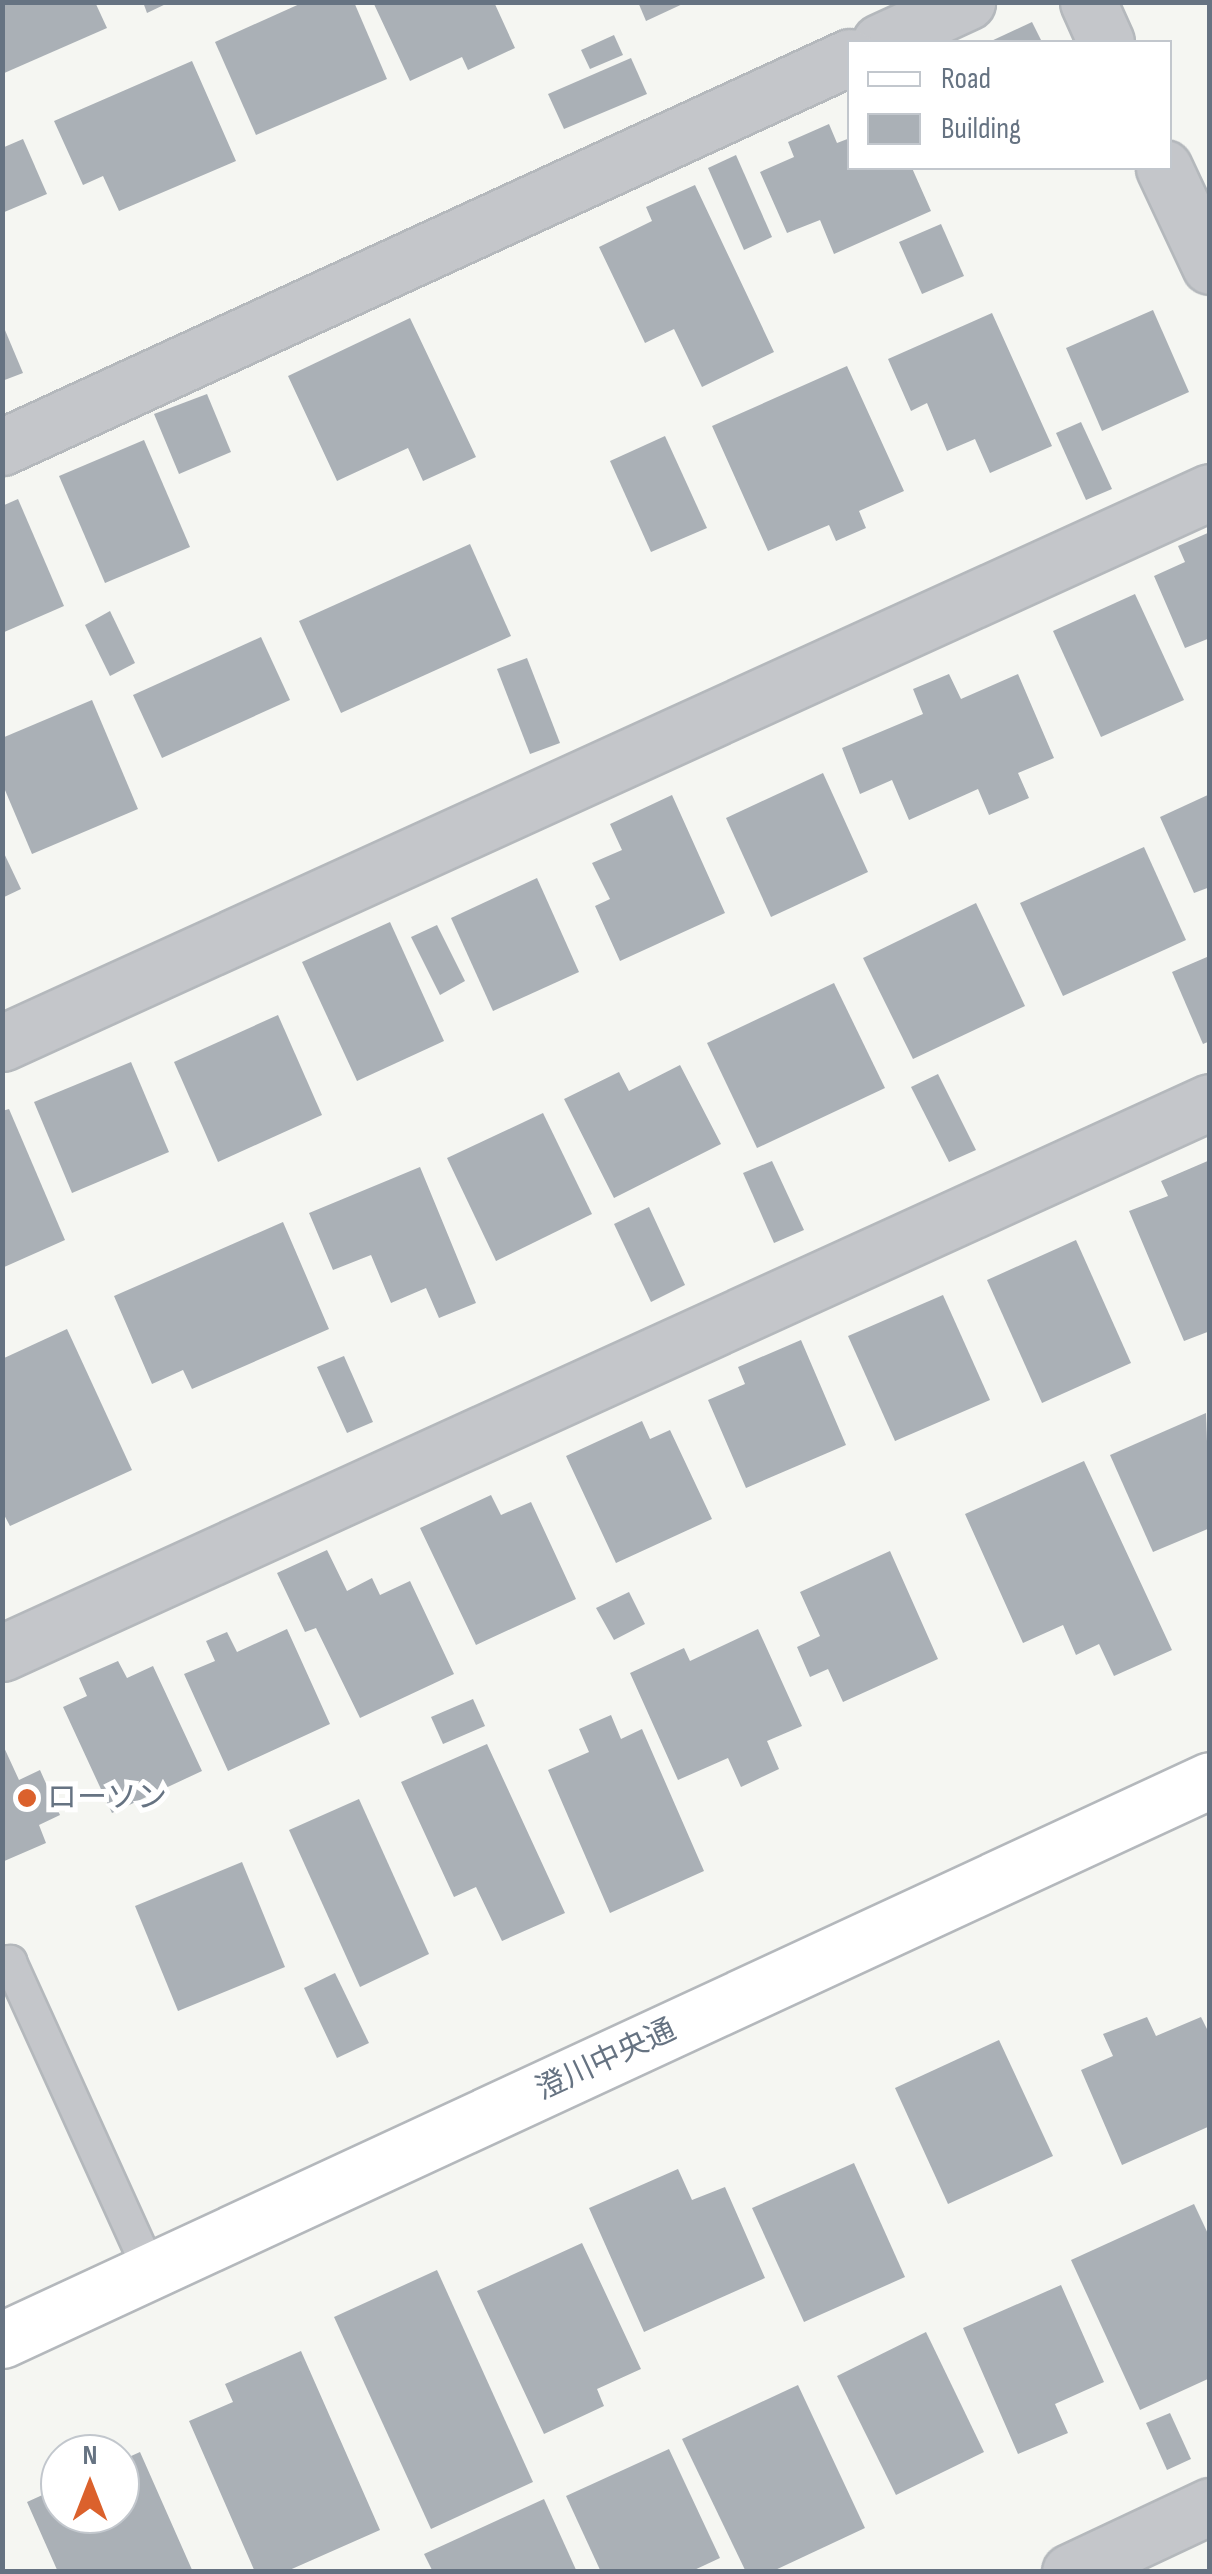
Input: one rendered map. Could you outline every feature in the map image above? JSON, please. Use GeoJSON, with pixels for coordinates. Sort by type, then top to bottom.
{"type":"FeatureCollection","features":[{"type":"Feature","properties":{"kind":"street"},"geometry":{"type":"LineString","coordinates":[[884,40],[967,2]]}},
{"type":"Feature","properties":{"kind":"street"},"geometry":{"type":"LineString","coordinates":[[1088,2],[1105,40]]}},
{"type":"Feature","properties":{"kind":"street"},"geometry":{"type":"LineString","coordinates":[[2,446],[847,57]]}},
{"type":"Feature","properties":{"kind":"street"},"geometry":{"type":"LineString","coordinates":[[1165,170],[1210,266]]}},
{"type":"Feature","properties":{"kind":"street"},"geometry":{"type":"LineString","coordinates":[[2,1043],[1210,492]]}},
{"type":"Feature","properties":{"kind":"street"},"geometry":{"type":"LineString","coordinates":[[2,1653],[1210,1102]]}},
{"type":"Feature","properties":{"kind":"street","name":"澄川中央通"},"geometry":{"type":"LineString","coordinates":[[2,2340],[1210,1780]]}},
{"type":"Feature","properties":{"kind":"street"},"geometry":{"type":"LineString","coordinates":[[1070,2572],[1210,2506]]}},
{"type":"Feature","properties":{"kind":"lane"},"geometry":{"type":"LineString","coordinates":[[2,1965],[10,1962],[150,2272]]}},
{"type":"Feature","properties":{"kind":"building"},"geometry":{"type":"Polygon","coordinates":[[[2,2],[95,2],[107,28],[2,74],[2,2]]]}},
{"type":"Feature","properties":{"kind":"building"},"geometry":{"type":"Polygon","coordinates":[[[143,2],[170,2],[147,13],[143,2]]]}},
{"type":"Feature","properties":{"kind":"building"},"geometry":{"type":"Polygon","coordinates":[[[304,2],[354,2],[387,79],[256,135],[215,42],[304,2]]]}},
{"type":"Feature","properties":{"kind":"building"},"geometry":{"type":"Polygon","coordinates":[[[373,2],[494,2],[515,48],[468,70],[462,57],[410,81],[373,2]]]}},
{"type":"Feature","properties":{"kind":"building"},"geometry":{"type":"Polygon","coordinates":[[[638,2],[687,2],[646,21],[638,2]]]}},
{"type":"Feature","properties":{"kind":"building"},"geometry":{"type":"Polygon","coordinates":[[[1032,22],[1041,40],[993,40],[1032,22]]]}},
{"type":"Feature","properties":{"kind":"building"},"geometry":{"type":"Polygon","coordinates":[[[614,35],[623,55],[590,69],[581,50],[614,35]]]}},
{"type":"Feature","properties":{"kind":"building"},"geometry":{"type":"Polygon","coordinates":[[[631,58],[647,94],[564,129],[548,94],[631,58]]]}},
{"type":"Feature","properties":{"kind":"building"},"geometry":{"type":"Polygon","coordinates":[[[192,61],[236,161],[119,211],[103,176],[83,185],[54,121],[192,61]]]}},
{"type":"Feature","properties":{"kind":"building"},"geometry":{"type":"Polygon","coordinates":[[[829,124],[837,143],[847,139],[847,170],[913,170],[931,211],[834,254],[820,220],[787,233],[760,172],[794,157],[788,142],[829,124]]]}},
{"type":"Feature","properties":{"kind":"building"},"geometry":{"type":"Polygon","coordinates":[[[23,139],[47,194],[2,213],[2,148],[23,139]]]}},
{"type":"Feature","properties":{"kind":"building"},"geometry":{"type":"Polygon","coordinates":[[[736,155],[772,237],[744,250],[708,168],[736,155]]]}},
{"type":"Feature","properties":{"kind":"building"},"geometry":{"type":"Polygon","coordinates":[[[695,185],[774,352],[702,387],[674,329],[645,343],[599,247],[652,221],[646,207],[695,185]]]}},
{"type":"Feature","properties":{"kind":"building"},"geometry":{"type":"Polygon","coordinates":[[[941,224],[964,276],[922,294],[899,242],[941,224]]]}},
{"type":"Feature","properties":{"kind":"building"},"geometry":{"type":"Polygon","coordinates":[[[1153,310],[1189,392],[1102,431],[1066,348],[1153,310]]]}},
{"type":"Feature","properties":{"kind":"building"},"geometry":{"type":"Polygon","coordinates":[[[992,313],[1052,446],[990,473],[975,439],[947,451],[927,403],[911,411],[888,359],[992,313]]]}},
{"type":"Feature","properties":{"kind":"building"},"geometry":{"type":"Polygon","coordinates":[[[410,318],[476,457],[423,481],[408,448],[337,481],[288,376],[410,318]]]}},
{"type":"Feature","properties":{"kind":"building"},"geometry":{"type":"Polygon","coordinates":[[[2,323],[23,373],[2,381],[2,323]]]}},
{"type":"Feature","properties":{"kind":"building"},"geometry":{"type":"Polygon","coordinates":[[[847,366],[904,491],[859,511],[866,528],[836,541],[829,525],[768,551],[712,426],[847,366]]]}},
{"type":"Feature","properties":{"kind":"building"},"geometry":{"type":"Polygon","coordinates":[[[207,394],[231,452],[179,474],[154,414],[207,394]]]}},
{"type":"Feature","properties":{"kind":"building"},"geometry":{"type":"Polygon","coordinates":[[[1081,422],[1112,489],[1086,500],[1056,433],[1081,422]]]}},
{"type":"Feature","properties":{"kind":"building"},"geometry":{"type":"Polygon","coordinates":[[[665,436],[707,528],[651,552],[610,461],[665,436]]]}},
{"type":"Feature","properties":{"kind":"building"},"geometry":{"type":"Polygon","coordinates":[[[144,440],[190,547],[105,583],[59,476],[144,440]]]}},
{"type":"Feature","properties":{"kind":"building"},"geometry":{"type":"Polygon","coordinates":[[[18,499],[64,606],[2,633],[2,506],[18,499]]]}},
{"type":"Feature","properties":{"kind":"building"},"geometry":{"type":"Polygon","coordinates":[[[1210,532],[1210,638],[1185,648],[1154,576],[1185,562],[1178,546],[1210,532]]]}},
{"type":"Feature","properties":{"kind":"building"},"geometry":{"type":"Polygon","coordinates":[[[470,544],[511,636],[341,713],[299,621],[470,544]]]}},
{"type":"Feature","properties":{"kind":"building"},"geometry":{"type":"Polygon","coordinates":[[[1135,594],[1184,700],[1101,737],[1053,631],[1135,594]]]}},
{"type":"Feature","properties":{"kind":"building"},"geometry":{"type":"Polygon","coordinates":[[[110,611],[135,663],[110,676],[85,625],[110,611]]]}},
{"type":"Feature","properties":{"kind":"building"},"geometry":{"type":"Polygon","coordinates":[[[261,637],[290,700],[162,758],[133,695],[261,637]]]}},
{"type":"Feature","properties":{"kind":"building"},"geometry":{"type":"Polygon","coordinates":[[[527,658],[560,743],[530,754],[497,669],[527,658]]]}},
{"type":"Feature","properties":{"kind":"building"},"geometry":{"type":"Polygon","coordinates":[[[949,674],[961,699],[1018,674],[1054,758],[1018,773],[1029,798],[989,815],[978,789],[909,820],[892,780],[860,794],[842,748],[923,714],[913,689],[949,674]]]}},
{"type":"Feature","properties":{"kind":"building"},"geometry":{"type":"Polygon","coordinates":[[[92,700],[138,809],[32,854],[2,783],[2,738],[92,700]]]}},
{"type":"Feature","properties":{"kind":"building"},"geometry":{"type":"Polygon","coordinates":[[[823,773],[868,872],[771,917],[726,818],[823,773]]]}},
{"type":"Feature","properties":{"kind":"building"},"geometry":{"type":"Polygon","coordinates":[[[1210,794],[1210,887],[1194,893],[1160,817],[1210,794]]]}},
{"type":"Feature","properties":{"kind":"building"},"geometry":{"type":"Polygon","coordinates":[[[672,795],[725,913],[620,961],[595,906],[610,899],[592,863],[622,850],[610,824],[672,795]]]}},
{"type":"Feature","properties":{"kind":"building"},"geometry":{"type":"Polygon","coordinates":[[[1144,847],[1186,940],[1063,996],[1020,903],[1144,847]]]}},
{"type":"Feature","properties":{"kind":"building"},"geometry":{"type":"Polygon","coordinates":[[[2,849],[21,889],[2,898],[2,849]]]}},
{"type":"Feature","properties":{"kind":"building"},"geometry":{"type":"Polygon","coordinates":[[[537,878],[579,972],[493,1011],[451,918],[537,878]]]}},
{"type":"Feature","properties":{"kind":"building"},"geometry":{"type":"Polygon","coordinates":[[[976,903],[1025,1006],[913,1059],[863,958],[976,903]]]}},
{"type":"Feature","properties":{"kind":"building"},"geometry":{"type":"Polygon","coordinates":[[[390,922],[444,1041],[357,1081],[302,962],[390,922]]]}},
{"type":"Feature","properties":{"kind":"building"},"geometry":{"type":"Polygon","coordinates":[[[437,925],[465,981],[440,995],[411,937],[437,925]]]}},
{"type":"Feature","properties":{"kind":"building"},"geometry":{"type":"Polygon","coordinates":[[[1207,957],[1210,1041],[1203,1044],[1172,972],[1207,957]]]}},
{"type":"Feature","properties":{"kind":"building"},"geometry":{"type":"Polygon","coordinates":[[[834,983],[885,1088],[757,1148],[707,1043],[834,983]]]}},
{"type":"Feature","properties":{"kind":"building"},"geometry":{"type":"Polygon","coordinates":[[[278,1015],[322,1115],[218,1162],[174,1062],[278,1015]]]}},
{"type":"Feature","properties":{"kind":"building"},"geometry":{"type":"Polygon","coordinates":[[[131,1062],[169,1152],[72,1193],[34,1102],[131,1062]]]}},
{"type":"Feature","properties":{"kind":"building"},"geometry":{"type":"Polygon","coordinates":[[[680,1065],[721,1144],[614,1198],[564,1099],[619,1072],[629,1091],[680,1065]]]}},
{"type":"Feature","properties":{"kind":"building"},"geometry":{"type":"Polygon","coordinates":[[[938,1074],[976,1150],[949,1162],[911,1087],[938,1074]]]}},
{"type":"Feature","properties":{"kind":"building"},"geometry":{"type":"Polygon","coordinates":[[[9,1109],[65,1240],[2,1268],[2,1111],[9,1109]]]}},
{"type":"Feature","properties":{"kind":"building"},"geometry":{"type":"Polygon","coordinates":[[[543,1113],[592,1214],[496,1261],[447,1158],[543,1113]]]}},
{"type":"Feature","properties":{"kind":"building"},"geometry":{"type":"Polygon","coordinates":[[[1210,1160],[1210,1331],[1184,1341],[1129,1211],[1168,1196],[1161,1181],[1210,1160]]]}},
{"type":"Feature","properties":{"kind":"building"},"geometry":{"type":"Polygon","coordinates":[[[772,1161],[804,1230],[774,1243],[743,1173],[772,1161]]]}},
{"type":"Feature","properties":{"kind":"building"},"geometry":{"type":"Polygon","coordinates":[[[420,1167],[476,1303],[439,1318],[426,1288],[391,1303],[371,1255],[333,1270],[309,1213],[420,1167]]]}},
{"type":"Feature","properties":{"kind":"building"},"geometry":{"type":"Polygon","coordinates":[[[649,1207],[685,1285],[651,1302],[614,1224],[649,1207]]]}},
{"type":"Feature","properties":{"kind":"building"},"geometry":{"type":"Polygon","coordinates":[[[283,1222],[329,1329],[192,1389],[183,1370],[152,1384],[114,1296],[283,1222]]]}},
{"type":"Feature","properties":{"kind":"building"},"geometry":{"type":"Polygon","coordinates":[[[1076,1240],[1131,1363],[1042,1403],[987,1280],[1076,1240]]]}},
{"type":"Feature","properties":{"kind":"building"},"geometry":{"type":"Polygon","coordinates":[[[943,1295],[990,1400],[895,1441],[848,1336],[943,1295]]]}},
{"type":"Feature","properties":{"kind":"building"},"geometry":{"type":"Polygon","coordinates":[[[67,1329],[132,1470],[10,1526],[2,1511],[2,1359],[67,1329]]]}},
{"type":"Feature","properties":{"kind":"building"},"geometry":{"type":"Polygon","coordinates":[[[801,1340],[846,1445],[746,1488],[708,1400],[745,1384],[738,1367],[801,1340]]]}},
{"type":"Feature","properties":{"kind":"building"},"geometry":{"type":"Polygon","coordinates":[[[344,1356],[373,1422],[347,1433],[317,1367],[344,1356]]]}},
{"type":"Feature","properties":{"kind":"building"},"geometry":{"type":"Polygon","coordinates":[[[1206,1413],[1210,1528],[1153,1552],[1110,1455],[1206,1413]]]}},
{"type":"Feature","properties":{"kind":"building"},"geometry":{"type":"Polygon","coordinates":[[[642,1421],[650,1439],[670,1430],[712,1519],[616,1563],[566,1456],[642,1421]]]}},
{"type":"Feature","properties":{"kind":"building"},"geometry":{"type":"Polygon","coordinates":[[[1084,1461],[1172,1650],[1114,1676],[1099,1644],[1076,1655],[1063,1625],[1023,1643],[965,1514],[1084,1461]]]}},
{"type":"Feature","properties":{"kind":"building"},"geometry":{"type":"Polygon","coordinates":[[[491,1495],[501,1515],[531,1502],[576,1599],[476,1645],[420,1528],[491,1495]]]}},
{"type":"Feature","properties":{"kind":"building"},"geometry":{"type":"Polygon","coordinates":[[[327,1550],[347,1591],[372,1578],[380,1595],[410,1581],[454,1674],[360,1718],[316,1628],[305,1632],[277,1573],[327,1550]]]}},
{"type":"Feature","properties":{"kind":"building"},"geometry":{"type":"Polygon","coordinates":[[[890,1551],[938,1659],[843,1702],[828,1669],[810,1677],[797,1647],[820,1636],[800,1592],[890,1551]]]}},
{"type":"Feature","properties":{"kind":"building"},"geometry":{"type":"Polygon","coordinates":[[[629,1592],[645,1624],[614,1640],[596,1608],[629,1592]]]}},
{"type":"Feature","properties":{"kind":"building"},"geometry":{"type":"Polygon","coordinates":[[[287,1629],[330,1724],[228,1771],[184,1674],[215,1661],[206,1641],[227,1632],[237,1652],[287,1629]]]}},
{"type":"Feature","properties":{"kind":"building"},"geometry":{"type":"Polygon","coordinates":[[[758,1629],[802,1726],[767,1741],[779,1769],[741,1787],[728,1758],[678,1780],[630,1673],[684,1648],[690,1661],[758,1629]]]}},
{"type":"Feature","properties":{"kind":"building"},"geometry":{"type":"Polygon","coordinates":[[[118,1661],[127,1678],[153,1666],[202,1771],[112,1813],[63,1707],[87,1696],[79,1678],[118,1661]]]}},
{"type":"Feature","properties":{"kind":"building"},"geometry":{"type":"Polygon","coordinates":[[[473,1699],[485,1726],[443,1744],[431,1717],[473,1699]]]}},
{"type":"Feature","properties":{"kind":"building"},"geometry":{"type":"Polygon","coordinates":[[[611,1715],[621,1739],[642,1729],[704,1871],[610,1913],[548,1770],[589,1752],[579,1729],[611,1715]]]}},
{"type":"Feature","properties":{"kind":"building","name":"ローソン"},"geometry":{"type":"Polygon","coordinates":[[[2,1743],[19,1780],[40,1770],[60,1815],[39,1825],[46,1843],[2,1862],[2,1743]]]}},
{"type":"Feature","properties":{"kind":"building"},"geometry":{"type":"Polygon","coordinates":[[[487,1744],[565,1913],[502,1941],[476,1887],[454,1897],[401,1782],[487,1744]]]}},
{"type":"Feature","properties":{"kind":"building"},"geometry":{"type":"Polygon","coordinates":[[[359,1799],[429,1954],[360,1987],[289,1830],[359,1799]]]}},
{"type":"Feature","properties":{"kind":"building"},"geometry":{"type":"Polygon","coordinates":[[[242,1862],[285,1967],[178,2011],[135,1906],[242,1862]]]}},
{"type":"Feature","properties":{"kind":"building"},"geometry":{"type":"Polygon","coordinates":[[[335,1973],[369,2043],[337,2058],[304,1988],[335,1973]]]}},
{"type":"Feature","properties":{"kind":"building"},"geometry":{"type":"Polygon","coordinates":[[[1147,2017],[1156,2036],[1201,2017],[1210,2035],[1210,2126],[1122,2165],[1081,2070],[1113,2056],[1103,2034],[1147,2017]]]}},
{"type":"Feature","properties":{"kind":"building"},"geometry":{"type":"Polygon","coordinates":[[[999,2040],[1053,2156],[948,2204],[895,2088],[999,2040]]]}},
{"type":"Feature","properties":{"kind":"building"},"geometry":{"type":"Polygon","coordinates":[[[854,2163],[905,2277],[804,2322],[752,2208],[854,2163]]]}},
{"type":"Feature","properties":{"kind":"building"},"geometry":{"type":"Polygon","coordinates":[[[678,2169],[692,2200],[725,2187],[765,2278],[644,2332],[589,2208],[678,2169]]]}},
{"type":"Feature","properties":{"kind":"building"},"geometry":{"type":"Polygon","coordinates":[[[1194,2204],[1210,2238],[1210,2378],[1140,2410],[1071,2260],[1194,2204]]]}},
{"type":"Feature","properties":{"kind":"building"},"geometry":{"type":"Polygon","coordinates":[[[582,2243],[641,2369],[597,2389],[604,2406],[544,2434],[477,2291],[582,2243]]]}},
{"type":"Feature","properties":{"kind":"building"},"geometry":{"type":"Polygon","coordinates":[[[437,2270],[533,2482],[431,2529],[334,2317],[437,2270]]]}},
{"type":"Feature","properties":{"kind":"building"},"geometry":{"type":"Polygon","coordinates":[[[1061,2285],[1104,2382],[1055,2404],[1068,2433],[1018,2454],[963,2328],[1061,2285]]]}},
{"type":"Feature","properties":{"kind":"building"},"geometry":{"type":"Polygon","coordinates":[[[926,2332],[984,2452],[896,2495],[837,2376],[926,2332]]]}},
{"type":"Feature","properties":{"kind":"building"},"geometry":{"type":"Polygon","coordinates":[[[301,2351],[380,2530],[285,2572],[255,2572],[189,2421],[233,2402],[225,2384],[301,2351]]]}},
{"type":"Feature","properties":{"kind":"building"},"geometry":{"type":"Polygon","coordinates":[[[798,2385],[865,2528],[771,2572],[746,2572],[682,2439],[798,2385]]]}},
{"type":"Feature","properties":{"kind":"building"},"geometry":{"type":"Polygon","coordinates":[[[1170,2413],[1191,2459],[1167,2470],[1146,2423],[1170,2413]]]}},
{"type":"Feature","properties":{"kind":"building"},"geometry":{"type":"Polygon","coordinates":[[[669,2449],[720,2558],[690,2572],[601,2572],[566,2496],[669,2449]]]}},
{"type":"Feature","properties":{"kind":"building"},"geometry":{"type":"Polygon","coordinates":[[[140,2452],[193,2572],[58,2572],[41,2534],[140,2534],[140,2452]]]}},
{"type":"Feature","properties":{"kind":"building"},"geometry":{"type":"Polygon","coordinates":[[[40,2496],[40,2531],[27,2502],[40,2496]]]}},
{"type":"Feature","properties":{"kind":"building"},"geometry":{"type":"Polygon","coordinates":[[[544,2499],[577,2572],[433,2572],[424,2554],[544,2499]]]}},
{"type":"Feature","properties":{"kind":"place","name":"ローソン"},"geometry":{"type":"Point","coordinates":[27,1798]}}]}
